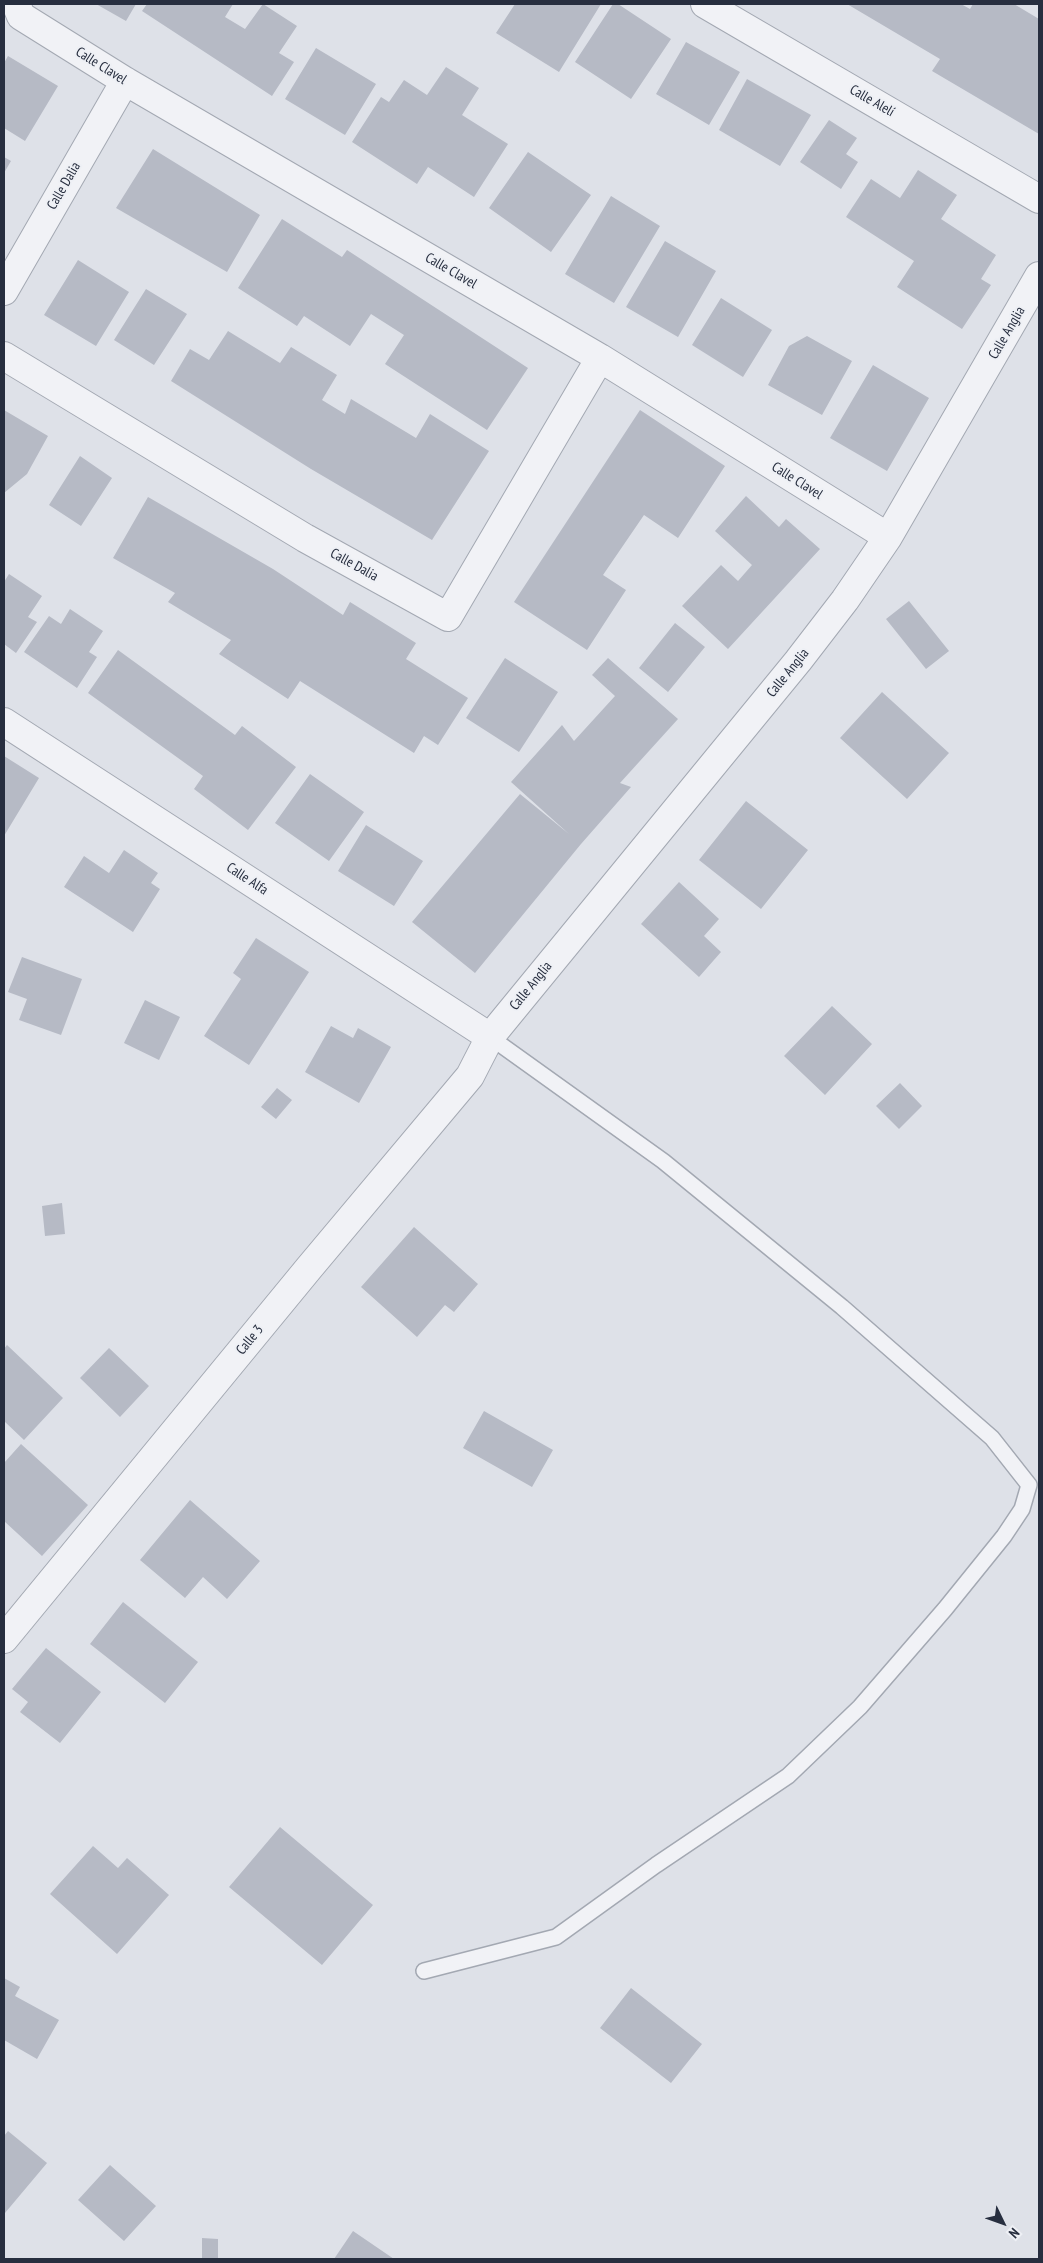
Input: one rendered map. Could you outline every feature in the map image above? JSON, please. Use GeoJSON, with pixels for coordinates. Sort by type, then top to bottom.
{"type":"FeatureCollection","features":[{"type":"Feature","properties":{"kind":"street","name":"Calle Clavel"},"geometry":{"type":"LineString","coordinates":[[16,4],[21,16],[125,81],[600,358],[888,537]]}},
{"type":"Feature","properties":{"kind":"street","name":"Calle Alelí"},"geometry":{"type":"LineString","coordinates":[[705,4],[1039,199]]}},
{"type":"Feature","properties":{"kind":"street","name":"Calle Dalia"},"geometry":{"type":"LineString","coordinates":[[4,291],[125,81]]}},
{"type":"Feature","properties":{"kind":"street","name":"Calle Anglia"},"geometry":{"type":"LineString","coordinates":[[490,1037],[798,661],[845,600],[888,537],[1039,276]]}},
{"type":"Feature","properties":{"kind":"street","name":"Calle Dalia"},"geometry":{"type":"LineString","coordinates":[[4,356],[305,538],[448,617],[600,358]]}},
{"type":"Feature","properties":{"kind":"street","name":"Calle Alfa"},"geometry":{"type":"LineString","coordinates":[[4,722],[490,1037]]}},
{"type":"Feature","properties":{"kind":"street","name":"Calle 3"},"geometry":{"type":"LineString","coordinates":[[4,1639],[303,1275],[470,1076],[490,1037]]}},
{"type":"Feature","properties":{"kind":"lane"},"geometry":{"type":"LineString","coordinates":[[424,1971],[556,1937],[656,1865],[788,1776],[860,1707],[951,1601],[1022,1510],[1029,1485],[992,1438],[842,1307],[663,1161],[490,1037]]}},
{"type":"Feature","properties":{"kind":"building"},"geometry":{"type":"Polygon","coordinates":[[[96,4],[136,4],[126,21],[96,4]]]}},
{"type":"Feature","properties":{"kind":"building"},"geometry":{"type":"Polygon","coordinates":[[[147,4],[233,4],[225,17],[245,29],[263,4],[297,26],[279,53],[294,62],[272,96],[142,11],[147,4]]]}},
{"type":"Feature","properties":{"kind":"building"},"geometry":{"type":"Polygon","coordinates":[[[515,4],[601,4],[559,72],[496,33],[515,4]]]}},
{"type":"Feature","properties":{"kind":"building"},"geometry":{"type":"Polygon","coordinates":[[[613,4],[618,4],[671,39],[631,99],[575,62],[613,4]]]}},
{"type":"Feature","properties":{"kind":"building"},"geometry":{"type":"Polygon","coordinates":[[[847,4],[961,4],[970,9],[973,4],[1014,4],[1039,19],[1039,134],[932,71],[940,59],[847,4]]]}},
{"type":"Feature","properties":{"kind":"building"},"geometry":{"type":"Polygon","coordinates":[[[686,42],[740,72],[709,125],[656,94],[686,42]]]}},
{"type":"Feature","properties":{"kind":"building"},"geometry":{"type":"Polygon","coordinates":[[[316,48],[376,84],[345,135],[285,99],[316,48]]]}},
{"type":"Feature","properties":{"kind":"building"},"geometry":{"type":"Polygon","coordinates":[[[8,56],[58,86],[25,141],[4,128],[4,63],[8,56]]]}},
{"type":"Feature","properties":{"kind":"building"},"geometry":{"type":"Polygon","coordinates":[[[446,67],[479,88],[462,115],[508,144],[474,197],[428,167],[417,184],[352,142],[381,97],[389,102],[404,80],[427,95],[446,67]]]}},
{"type":"Feature","properties":{"kind":"building"},"geometry":{"type":"Polygon","coordinates":[[[747,79],[811,115],[780,166],[719,130],[747,79]]]}},
{"type":"Feature","properties":{"kind":"building"},"geometry":{"type":"Polygon","coordinates":[[[829,120],[857,138],[846,154],[858,162],[841,189],[800,162],[829,120]]]}},
{"type":"Feature","properties":{"kind":"building"},"geometry":{"type":"Polygon","coordinates":[[[153,149],[260,215],[227,272],[116,208],[153,149]]]}},
{"type":"Feature","properties":{"kind":"building"},"geometry":{"type":"Polygon","coordinates":[[[528,152],[591,195],[551,252],[489,208],[528,152]]]}},
{"type":"Feature","properties":{"kind":"building"},"geometry":{"type":"Polygon","coordinates":[[[4,157],[11,161],[4,173],[4,157]]]}},
{"type":"Feature","properties":{"kind":"building"},"geometry":{"type":"Polygon","coordinates":[[[918,170],[957,195],[941,219],[996,255],[981,279],[991,285],[962,329],[897,287],[914,261],[846,217],[871,179],[900,198],[918,170]]]}},
{"type":"Feature","properties":{"kind":"building"},"geometry":{"type":"Polygon","coordinates":[[[611,196],[660,226],[614,303],[565,274],[611,196]]]}},
{"type":"Feature","properties":{"kind":"building"},"geometry":{"type":"Polygon","coordinates":[[[282,219],[342,257],[347,250],[528,368],[487,430],[385,364],[404,335],[371,314],[350,346],[304,316],[297,326],[238,288],[282,219]]]}},
{"type":"Feature","properties":{"kind":"building"},"geometry":{"type":"Polygon","coordinates":[[[665,241],[716,271],[678,337],[626,307],[665,241]]]}},
{"type":"Feature","properties":{"kind":"building"},"geometry":{"type":"Polygon","coordinates":[[[78,260],[129,292],[96,346],[44,315],[78,260]]]}},
{"type":"Feature","properties":{"kind":"building"},"geometry":{"type":"Polygon","coordinates":[[[146,289],[187,314],[154,365],[114,340],[146,289]]]}},
{"type":"Feature","properties":{"kind":"building"},"geometry":{"type":"Polygon","coordinates":[[[721,298],[772,330],[743,377],[692,345],[721,298]]]}},
{"type":"Feature","properties":{"kind":"building"},"geometry":{"type":"Polygon","coordinates":[[[228,331],[280,363],[291,347],[337,375],[322,400],[345,414],[351,399],[416,438],[430,414],[489,451],[432,540],[311,469],[171,381],[190,349],[209,360],[228,331]]]}},
{"type":"Feature","properties":{"kind":"building"},"geometry":{"type":"Polygon","coordinates":[[[807,336],[852,361],[822,415],[768,385],[789,346],[807,336]]]}},
{"type":"Feature","properties":{"kind":"building"},"geometry":{"type":"Polygon","coordinates":[[[873,365],[929,398],[887,471],[830,438],[873,365]]]}},
{"type":"Feature","properties":{"kind":"building"},"geometry":{"type":"Polygon","coordinates":[[[4,410],[48,436],[27,474],[4,493],[4,410]]]}},
{"type":"Feature","properties":{"kind":"building"},"geometry":{"type":"Polygon","coordinates":[[[640,410],[725,466],[678,538],[644,515],[603,575],[626,590],[587,650],[514,602],[640,410]]]}},
{"type":"Feature","properties":{"kind":"building"},"geometry":{"type":"Polygon","coordinates":[[[80,456],[112,478],[81,526],[49,505],[80,456]]]}},
{"type":"Feature","properties":{"kind":"building"},"geometry":{"type":"Polygon","coordinates":[[[746,496],[779,527],[786,519],[820,549],[728,649],[682,606],[721,565],[738,581],[752,565],[715,531],[746,496]]]}},
{"type":"Feature","properties":{"kind":"building"},"geometry":{"type":"Polygon","coordinates":[[[148,497],[273,569],[343,615],[350,602],[416,643],[406,659],[468,698],[438,745],[424,736],[414,753],[300,681],[288,699],[219,654],[231,640],[168,602],[175,593],[113,558],[148,497]]]}},
{"type":"Feature","properties":{"kind":"building"},"geometry":{"type":"Polygon","coordinates":[[[9,574],[42,596],[28,617],[37,622],[16,653],[4,644],[4,582],[9,574]]]}},
{"type":"Feature","properties":{"kind":"building"},"geometry":{"type":"Polygon","coordinates":[[[909,601],[949,651],[926,669],[886,619],[909,601]]]}},
{"type":"Feature","properties":{"kind":"building"},"geometry":{"type":"Polygon","coordinates":[[[70,609],[103,631],[89,652],[97,657],[77,688],[24,652],[49,616],[61,624],[70,609]]]}},
{"type":"Feature","properties":{"kind":"building"},"geometry":{"type":"Polygon","coordinates":[[[675,623],[705,647],[668,692],[639,668],[675,623]]]}},
{"type":"Feature","properties":{"kind":"building"},"geometry":{"type":"Polygon","coordinates":[[[118,650],[235,735],[242,726],[296,767],[248,830],[194,789],[203,776],[88,693],[118,650]]]}},
{"type":"Feature","properties":{"kind":"building"},"geometry":{"type":"Polygon","coordinates":[[[505,658],[558,692],[519,752],[466,718],[505,658]]]}},
{"type":"Feature","properties":{"kind":"building"},"geometry":{"type":"Polygon","coordinates":[[[608,658],[678,719],[620,783],[631,787],[581,844],[475,973],[412,922],[520,794],[569,834],[511,782],[562,725],[574,741],[615,696],[592,675],[608,658]]]}},
{"type":"Feature","properties":{"kind":"building"},"geometry":{"type":"Polygon","coordinates":[[[882,692],[949,753],[907,799],[840,738],[882,692]]]}},
{"type":"Feature","properties":{"kind":"building"},"geometry":{"type":"Polygon","coordinates":[[[4,756],[39,778],[4,836],[4,756]]]}},
{"type":"Feature","properties":{"kind":"building"},"geometry":{"type":"Polygon","coordinates":[[[310,774],[364,812],[329,861],[275,823],[310,774]]]}},
{"type":"Feature","properties":{"kind":"building"},"geometry":{"type":"Polygon","coordinates":[[[746,801],[808,850],[761,909],[699,860],[746,801]]]}},
{"type":"Feature","properties":{"kind":"building"},"geometry":{"type":"Polygon","coordinates":[[[366,825],[423,861],[394,906],[338,871],[366,825]]]}},
{"type":"Feature","properties":{"kind":"building"},"geometry":{"type":"Polygon","coordinates":[[[124,850],[158,873],[151,883],[160,889],[133,932],[64,887],[84,856],[109,873],[124,850]]]}},
{"type":"Feature","properties":{"kind":"building"},"geometry":{"type":"Polygon","coordinates":[[[679,882],[719,919],[704,936],[721,952],[699,977],[641,924],[679,882]]]}},
{"type":"Feature","properties":{"kind":"building"},"geometry":{"type":"Polygon","coordinates":[[[256,938],[309,972],[249,1065],[204,1036],[241,979],[233,973],[256,938]]]}},
{"type":"Feature","properties":{"kind":"building"},"geometry":{"type":"Polygon","coordinates":[[[22,957],[82,979],[61,1035],[19,1020],[27,999],[8,992],[22,957]]]}},
{"type":"Feature","properties":{"kind":"building"},"geometry":{"type":"Polygon","coordinates":[[[145,1000],[180,1017],[159,1060],[124,1043],[145,1000]]]}},
{"type":"Feature","properties":{"kind":"building"},"geometry":{"type":"Polygon","coordinates":[[[832,1006],[872,1044],[825,1095],[784,1056],[832,1006]]]}},
{"type":"Feature","properties":{"kind":"building"},"geometry":{"type":"Polygon","coordinates":[[[331,1026],[353,1038],[358,1028],[391,1047],[359,1103],[305,1072],[331,1026]]]}},
{"type":"Feature","properties":{"kind":"building"},"geometry":{"type":"Polygon","coordinates":[[[900,1083],[922,1106],[899,1129],[876,1106],[900,1083]]]}},
{"type":"Feature","properties":{"kind":"building"},"geometry":{"type":"Polygon","coordinates":[[[277,1088],[292,1100],[276,1119],[261,1107],[277,1088]]]}},
{"type":"Feature","properties":{"kind":"building"},"geometry":{"type":"Polygon","coordinates":[[[62,1203],[65,1234],[45,1236],[42,1206],[62,1203]]]}},
{"type":"Feature","properties":{"kind":"building"},"geometry":{"type":"Polygon","coordinates":[[[414,1227],[478,1284],[454,1312],[445,1305],[417,1337],[361,1287],[414,1227]]]}},
{"type":"Feature","properties":{"kind":"building"},"geometry":{"type":"Polygon","coordinates":[[[7,1345],[63,1398],[24,1440],[4,1421],[4,1349],[7,1345]]]}},
{"type":"Feature","properties":{"kind":"building"},"geometry":{"type":"Polygon","coordinates":[[[109,1348],[149,1386],[120,1417],[80,1378],[109,1348]]]}},
{"type":"Feature","properties":{"kind":"building"},"geometry":{"type":"Polygon","coordinates":[[[484,1411],[553,1450],[532,1487],[463,1448],[484,1411]]]}},
{"type":"Feature","properties":{"kind":"building"},"geometry":{"type":"Polygon","coordinates":[[[21,1444],[88,1505],[42,1556],[4,1521],[4,1463],[21,1444]]]}},
{"type":"Feature","properties":{"kind":"building"},"geometry":{"type":"Polygon","coordinates":[[[190,1500],[260,1561],[227,1599],[203,1577],[185,1598],[140,1560],[190,1500]]]}},
{"type":"Feature","properties":{"kind":"building"},"geometry":{"type":"Polygon","coordinates":[[[123,1602],[198,1662],[165,1703],[90,1644],[123,1602]]]}},
{"type":"Feature","properties":{"kind":"building"},"geometry":{"type":"Polygon","coordinates":[[[46,1648],[101,1692],[60,1743],[20,1712],[28,1702],[12,1689],[46,1648]]]}},
{"type":"Feature","properties":{"kind":"building"},"geometry":{"type":"Polygon","coordinates":[[[280,1827],[373,1905],[322,1965],[229,1887],[280,1827]]]}},
{"type":"Feature","properties":{"kind":"building"},"geometry":{"type":"Polygon","coordinates":[[[93,1846],[118,1868],[127,1858],[169,1895],[117,1954],[50,1894],[93,1846]]]}},
{"type":"Feature","properties":{"kind":"building"},"geometry":{"type":"Polygon","coordinates":[[[4,1978],[20,1987],[15,1996],[59,2020],[37,2059],[4,2040],[4,1978]]]}},
{"type":"Feature","properties":{"kind":"building"},"geometry":{"type":"Polygon","coordinates":[[[631,1988],[702,2044],[671,2083],[600,2028],[631,1988]]]}},
{"type":"Feature","properties":{"kind":"building"},"geometry":{"type":"Polygon","coordinates":[[[8,2131],[47,2163],[5,2213],[4,2136],[8,2131]]]}},
{"type":"Feature","properties":{"kind":"building"},"geometry":{"type":"Polygon","coordinates":[[[110,2165],[156,2206],[124,2241],[78,2200],[110,2165]]]}},
{"type":"Feature","properties":{"kind":"building"},"geometry":{"type":"Polygon","coordinates":[[[353,2231],[394,2259],[334,2259],[353,2231]]]}},
{"type":"Feature","properties":{"kind":"building"},"geometry":{"type":"Polygon","coordinates":[[[202,2238],[218,2239],[218,2259],[202,2259],[202,2238]]]}}]}
